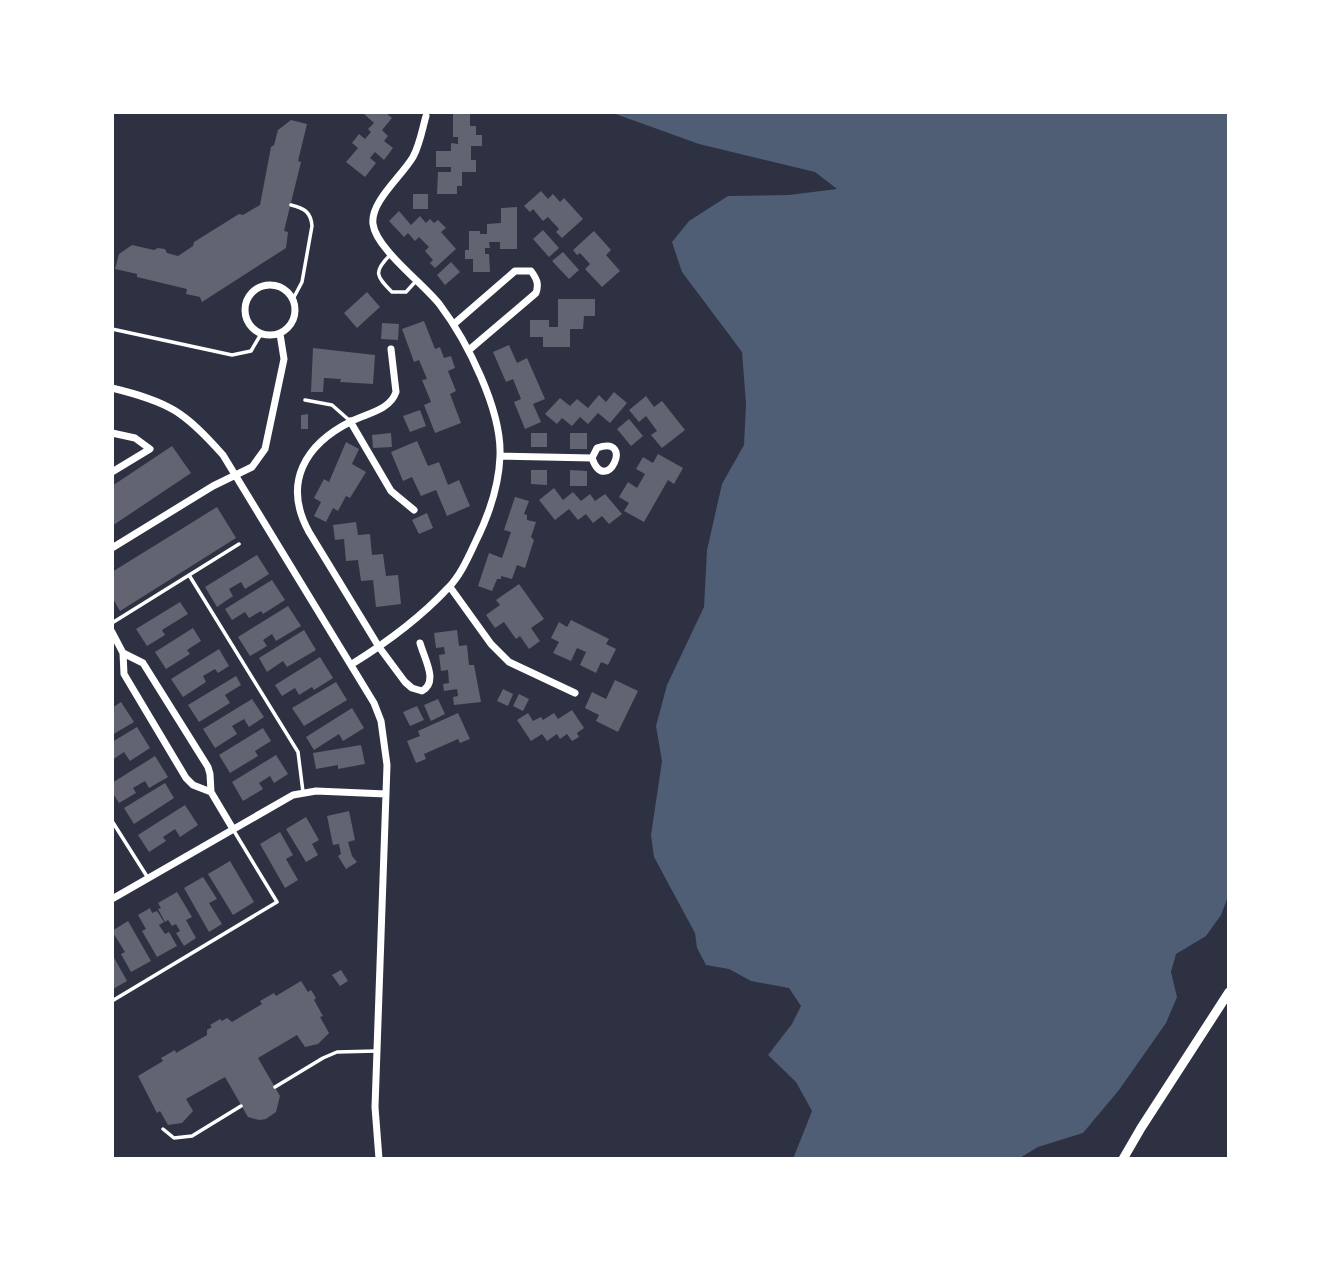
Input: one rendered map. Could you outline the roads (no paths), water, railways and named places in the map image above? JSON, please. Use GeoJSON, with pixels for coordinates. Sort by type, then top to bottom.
{"type":"FeatureCollection","features":[{"type":"Feature","properties":{"kind":"street"},"geometry":{"type":"LineString","coordinates":[[352,664],[379,647],[450,587],[480,533],[494,494],[500,456],[496,418],[469,350],[437,301],[377,237],[372,216],[412,158],[419,144],[426,116]]}},
{"type":"Feature","properties":{"kind":"street"},"geometry":{"type":"LineString","coordinates":[[454,324],[515,271],[531,271],[536,278],[536,293],[469,350]]}},
{"type":"Feature","properties":{"kind":"street"},"geometry":{"type":"LineString","coordinates":[[265,285],[278,285],[288,291],[293,299],[296,310],[294,321],[280,334],[261,334],[251,327],[245,316],[245,305],[249,296],[265,285]]}},
{"type":"Feature","properties":{"kind":"street"},"geometry":{"type":"LineString","coordinates":[[112,548],[213,486],[252,467],[265,449],[284,359],[280,334]]}},
{"type":"Feature","properties":{"kind":"street"},"geometry":{"type":"LineString","coordinates":[[391,349],[396,392],[394,397],[384,407],[350,421],[320,443],[305,461],[298,479],[297,500],[309,532],[379,647],[405,682],[422,691],[431,678],[420,643]]}},
{"type":"Feature","properties":{"kind":"street"},"geometry":{"type":"LineString","coordinates":[[112,388],[145,396],[180,413],[197,425],[223,455],[352,664],[374,702],[381,721],[387,765],[376,1051],[375,1124],[379,1159]]}},
{"type":"Feature","properties":{"kind":"street"},"geometry":{"type":"LineString","coordinates":[[350,421],[391,491],[414,510]]}},
{"type":"Feature","properties":{"kind":"street"},"geometry":{"type":"LineString","coordinates":[[112,433],[135,438],[150,449],[112,472]]}},
{"type":"Feature","properties":{"kind":"street"},"geometry":{"type":"LineString","coordinates":[[500,456],[592,458]]}},
{"type":"Feature","properties":{"kind":"street"},"geometry":{"type":"LineString","coordinates":[[450,587],[491,644],[509,662],[575,693]]}},
{"type":"Feature","properties":{"kind":"street"},"geometry":{"type":"LineString","coordinates":[[112,632],[123,653],[124,674],[186,778],[211,793]]}},
{"type":"Feature","properties":{"kind":"street"},"geometry":{"type":"LineString","coordinates":[[123,653],[143,663],[208,767],[211,774],[211,793],[233,830]]}},
{"type":"Feature","properties":{"kind":"street"},"geometry":{"type":"LineString","coordinates":[[112,899],[293,795],[303,792],[386,794]]}},
{"type":"Feature","properties":{"kind":"street"},"geometry":{"type":"LineString","coordinates":[[1123,1159],[1140,1128],[1229,992]]}},
{"type":"Feature","properties":{"kind":"lane"},"geometry":{"type":"LineString","coordinates":[[291,205],[307,212],[312,226],[302,282],[293,299]]}},
{"type":"Feature","properties":{"kind":"lane"},"geometry":{"type":"LineString","coordinates":[[391,254],[380,265],[379,279],[392,292],[398,294],[406,292],[416,281]]}},
{"type":"Feature","properties":{"kind":"lane"},"geometry":{"type":"LineString","coordinates":[[112,329],[232,355],[251,351],[261,334]]}},
{"type":"Feature","properties":{"kind":"lane"},"geometry":{"type":"LineString","coordinates":[[305,400],[332,405],[350,421]]}},
{"type":"Feature","properties":{"kind":"lane"},"geometry":{"type":"LineString","coordinates":[[112,623],[239,544]]}},
{"type":"Feature","properties":{"kind":"lane"},"geometry":{"type":"LineString","coordinates":[[189,575],[298,752],[303,792]]}},
{"type":"Feature","properties":{"kind":"lane"},"geometry":{"type":"LineString","coordinates":[[112,821],[148,878]]}},
{"type":"Feature","properties":{"kind":"lane"},"geometry":{"type":"LineString","coordinates":[[112,1000],[277,902],[233,830]]}},
{"type":"Feature","properties":{"kind":"lane"},"geometry":{"type":"LineString","coordinates":[[275,1087],[337,1052],[376,1051]]}},
{"type":"Feature","properties":{"kind":"lane"},"geometry":{"type":"LineString","coordinates":[[163,1129],[174,1138],[192,1136],[241,1106]]}},
{"type":"Feature","properties":{"kind":"water"},"geometry":{"type":"Polygon","coordinates":[[[610,112],[1229,112],[1229,894],[1221,915],[1206,936],[1176,954],[1171,972],[1177,997],[1166,1023],[1119,1090],[1083,1133],[1038,1147],[1018,1159],[793,1159],[812,1111],[796,1082],[768,1055],[792,1024],[801,1006],[789,988],[751,981],[729,969],[706,965],[697,948],[695,933],[654,857],[651,835],[662,761],[656,726],[667,685],[704,607],[707,550],[722,484],[744,445],[746,404],[742,352],[682,272],[672,242],[689,221],[728,196],[789,195],[837,189],[815,172],[699,144],[610,112]]]}}]}
